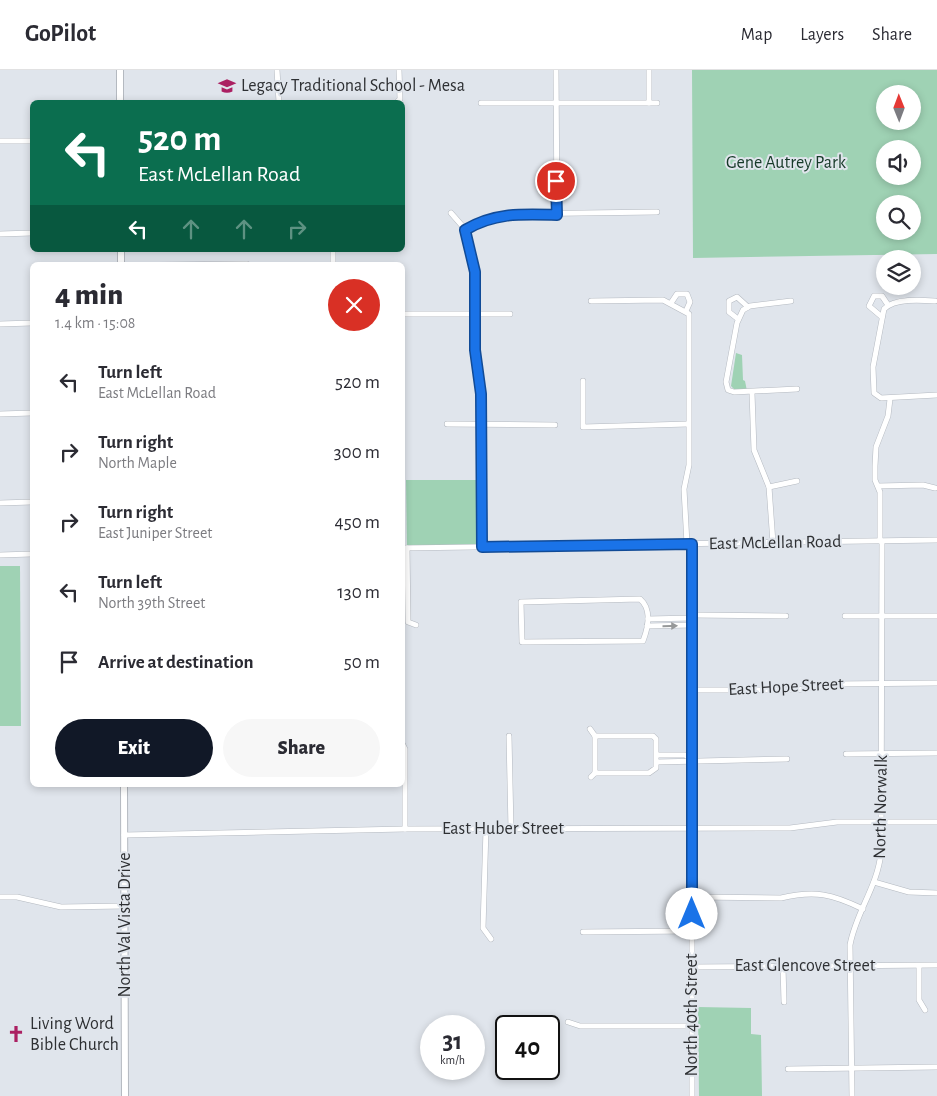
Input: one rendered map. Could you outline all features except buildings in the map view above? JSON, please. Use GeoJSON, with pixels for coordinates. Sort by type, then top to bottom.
{"type":"FeatureCollection","features":[{"type":"Feature","properties":{"kind":"main road"},"geometry":{"type":"LineString","coordinates":[[120,70],[120,100]]}},
{"type":"Feature","properties":{"kind":"main road","name":"North Val Vista Drive"},"geometry":{"type":"LineString","coordinates":[[124,787],[125,1096]]}},
{"type":"Feature","properties":{"kind":"street"},"geometry":{"type":"LineString","coordinates":[[277,70],[279,100]]}},
{"type":"Feature","properties":{"kind":"street"},"geometry":{"type":"LineString","coordinates":[[399,70],[399,100]]}},
{"type":"Feature","properties":{"kind":"street"},"geometry":{"type":"LineString","coordinates":[[556,70],[557,215]]}},
{"type":"Feature","properties":{"kind":"street"},"geometry":{"type":"LineString","coordinates":[[649,70],[649,103]]}},
{"type":"Feature","properties":{"kind":"street"},"geometry":{"type":"LineString","coordinates":[[481,103],[657,103]]}},
{"type":"Feature","properties":{"kind":"street"},"geometry":{"type":"LineString","coordinates":[[0,141],[30,141]]}},
{"type":"Feature","properties":{"kind":"street"},"geometry":{"type":"LineString","coordinates":[[465,230],[485,219],[509,214],[557,215],[656,212]]}},
{"type":"Feature","properties":{"kind":"street"},"geometry":{"type":"LineString","coordinates":[[451,213],[465,230],[475,272],[475,350],[481,394],[482,547]]}},
{"type":"Feature","properties":{"kind":"street"},"geometry":{"type":"LineString","coordinates":[[0,234],[30,233]]}},
{"type":"Feature","properties":{"kind":"street","name":"North 40th Street"},"geometry":{"type":"LineString","coordinates":[[671,303],[677,294],[687,294],[690,302],[686,311],[689,314],[688,465],[684,489],[689,544],[692,617],[692,1096]]}},
{"type":"Feature","properties":{"kind":"street"},"geometry":{"type":"LineString","coordinates":[[882,317],[871,310],[869,306],[871,299],[874,296],[882,296],[888,305]]}},
{"type":"Feature","properties":{"kind":"street"},"geometry":{"type":"LineString","coordinates":[[738,318],[729,312],[729,301],[737,297],[748,307]]}},
{"type":"Feature","properties":{"kind":"street"},"geometry":{"type":"LineString","coordinates":[[591,301],[663,300],[686,311]]}},
{"type":"Feature","properties":{"kind":"street"},"geometry":{"type":"LineString","coordinates":[[888,305],[922,300],[935,301]]}},
{"type":"Feature","properties":{"kind":"street"},"geometry":{"type":"LineString","coordinates":[[791,301],[748,307],[743,310],[738,318],[734,344],[729,357],[728,390],[752,393],[796,389]]}},
{"type":"Feature","properties":{"kind":"street"},"geometry":{"type":"LineString","coordinates":[[888,305],[882,317],[881,337],[873,367],[873,390],[876,396],[890,399],[937,395]]}},
{"type":"Feature","properties":{"kind":"street"},"geometry":{"type":"LineString","coordinates":[[405,314],[510,314]]}},
{"type":"Feature","properties":{"kind":"street"},"geometry":{"type":"LineString","coordinates":[[0,324],[30,323]]}},
{"type":"Feature","properties":{"kind":"street"},"geometry":{"type":"LineString","coordinates":[[583,381],[583,427],[688,424]]}},
{"type":"Feature","properties":{"kind":"street"},"geometry":{"type":"LineString","coordinates":[[752,393],[754,450],[769,487],[773,543]]}},
{"type":"Feature","properties":{"kind":"street","name":"North Norwalk"},"geometry":{"type":"LineString","coordinates":[[852,1096],[849,966],[852,934],[880,867],[882,823],[882,616],[881,541],[878,486],[875,480],[876,447],[888,416],[890,399]]}},
{"type":"Feature","properties":{"kind":"street"},"geometry":{"type":"LineString","coordinates":[[0,414],[30,413]]}},
{"type":"Feature","properties":{"kind":"street"},"geometry":{"type":"LineString","coordinates":[[447,424],[555,425]]}},
{"type":"Feature","properties":{"kind":"street"},"geometry":{"type":"LineString","coordinates":[[769,487],[797,481]]}},
{"type":"Feature","properties":{"kind":"street"},"geometry":{"type":"LineString","coordinates":[[878,486],[922,485],[935,488]]}},
{"type":"Feature","properties":{"kind":"street"},"geometry":{"type":"LineString","coordinates":[[0,503],[30,502]]}},
{"type":"Feature","properties":{"kind":"street","name":"East McLellan Road"},"geometry":{"type":"LineString","coordinates":[[405,548],[937,540]]}},
{"type":"Feature","properties":{"kind":"street"},"geometry":{"type":"LineString","coordinates":[[405,548],[408,622],[416,625]]}},
{"type":"Feature","properties":{"kind":"street"},"geometry":{"type":"LineString","coordinates":[[0,555],[30,554]]}},
{"type":"Feature","properties":{"kind":"street"},"geometry":{"type":"LineString","coordinates":[[640,599],[645,604],[648,619],[647,626],[643,641],[522,642],[521,602],[640,599]]}},
{"type":"Feature","properties":{"kind":"street"},"geometry":{"type":"LineString","coordinates":[[648,619],[786,616]]}},
{"type":"Feature","properties":{"kind":"street"},"geometry":{"type":"LineString","coordinates":[[845,616],[937,616]]}},
{"type":"Feature","properties":{"kind":"street"},"geometry":{"type":"LineString","coordinates":[[647,626],[692,625]]}},
{"type":"Feature","properties":{"kind":"street","name":"East Hope Street"},"geometry":{"type":"LineString","coordinates":[[692,690],[796,690],[834,684],[937,683]]}},
{"type":"Feature","properties":{"kind":"street"},"geometry":{"type":"LineString","coordinates":[[590,729],[595,736],[593,775],[645,774],[653,772],[657,762],[656,739],[650,735],[595,736]]}},
{"type":"Feature","properties":{"kind":"street"},"geometry":{"type":"LineString","coordinates":[[508,736],[511,829]]}},
{"type":"Feature","properties":{"kind":"street"},"geometry":{"type":"LineString","coordinates":[[405,749],[406,829]]}},
{"type":"Feature","properties":{"kind":"street"},"geometry":{"type":"LineString","coordinates":[[846,754],[937,754]]}},
{"type":"Feature","properties":{"kind":"street"},"geometry":{"type":"LineString","coordinates":[[657,755],[685,755],[692,760]]}},
{"type":"Feature","properties":{"kind":"street"},"geometry":{"type":"LineString","coordinates":[[669,755],[669,762]]}},
{"type":"Feature","properties":{"kind":"street"},"geometry":{"type":"LineString","coordinates":[[657,762],[787,759]]}},
{"type":"Feature","properties":{"kind":"street","name":"East Huber Street"},"geometry":{"type":"LineString","coordinates":[[124,835],[406,829],[805,828],[837,822],[937,822]]}},
{"type":"Feature","properties":{"kind":"street"},"geometry":{"type":"LineString","coordinates":[[486,829],[483,928],[491,939]]}},
{"type":"Feature","properties":{"kind":"street"},"geometry":{"type":"LineString","coordinates":[[874,882],[909,892],[937,892]]}},
{"type":"Feature","properties":{"kind":"street"},"geometry":{"type":"LineString","coordinates":[[692,897],[781,898],[795,894],[826,893],[862,909]]}},
{"type":"Feature","properties":{"kind":"street"},"geometry":{"type":"LineString","coordinates":[[0,897],[17,898],[61,907],[125,906]]}},
{"type":"Feature","properties":{"kind":"street"},"geometry":{"type":"LineString","coordinates":[[583,932],[692,931]]}},
{"type":"Feature","properties":{"kind":"street"},"geometry":{"type":"LineString","coordinates":[[919,966],[919,1000],[925,1010]]}},
{"type":"Feature","properties":{"kind":"street","name":"East Glencove Street"},"geometry":{"type":"LineString","coordinates":[[692,967],[937,966]]}},
{"type":"Feature","properties":{"kind":"street"},"geometry":{"type":"LineString","coordinates":[[783,967],[784,1002]]}},
{"type":"Feature","properties":{"kind":"street"},"geometry":{"type":"LineString","coordinates":[[568,1022],[580,1026],[693,1026]]}},
{"type":"Feature","properties":{"kind":"street"},"geometry":{"type":"LineString","coordinates":[[788,1069],[937,1067]]}},
{"type":"Feature","properties":{"kind":"green space","name":"Gene Autrey Park"},"geometry":{"type":"Polygon","coordinates":[[[692,70],[937,70],[937,254],[921,254],[921,250],[876,250],[876,255],[693,258],[692,70]]]}},
{"type":"Feature","properties":{"kind":"green space"},"geometry":{"type":"Polygon","coordinates":[[[736,353],[742,355],[743,380],[745,381],[747,391],[734,389],[731,386],[736,353]]]}},
{"type":"Feature","properties":{"kind":"green space"},"geometry":{"type":"Polygon","coordinates":[[[406,480],[481,480],[482,547],[407,548],[406,480]]]}},
{"type":"Feature","properties":{"kind":"green space"},"geometry":{"type":"Polygon","coordinates":[[[0,566],[20,566],[21,726],[0,726],[0,566]]]}},
{"type":"Feature","properties":{"kind":"green space"},"geometry":{"type":"Polygon","coordinates":[[[698,1007],[751,1008],[751,1034],[761,1035],[762,1096],[699,1096],[698,1007]]]}},
{"type":"Feature","properties":{"kind":"place","name":"Legacy Traditional School - Mesa"},"geometry":{"type":"Point","coordinates":[227,86]}},
{"type":"Feature","properties":{"kind":"place","name":"Living Word Bible Church"},"geometry":{"type":"Point","coordinates":[16,1034]}},
{"type":"Feature","properties":{"kind":"route"},"geometry":{"type":"LineString","coordinates":[[556,181],[557,215],[509,214],[485,219],[465,230],[475,272],[475,350],[481,394],[482,547],[692,544],[692,914]]}}]}
